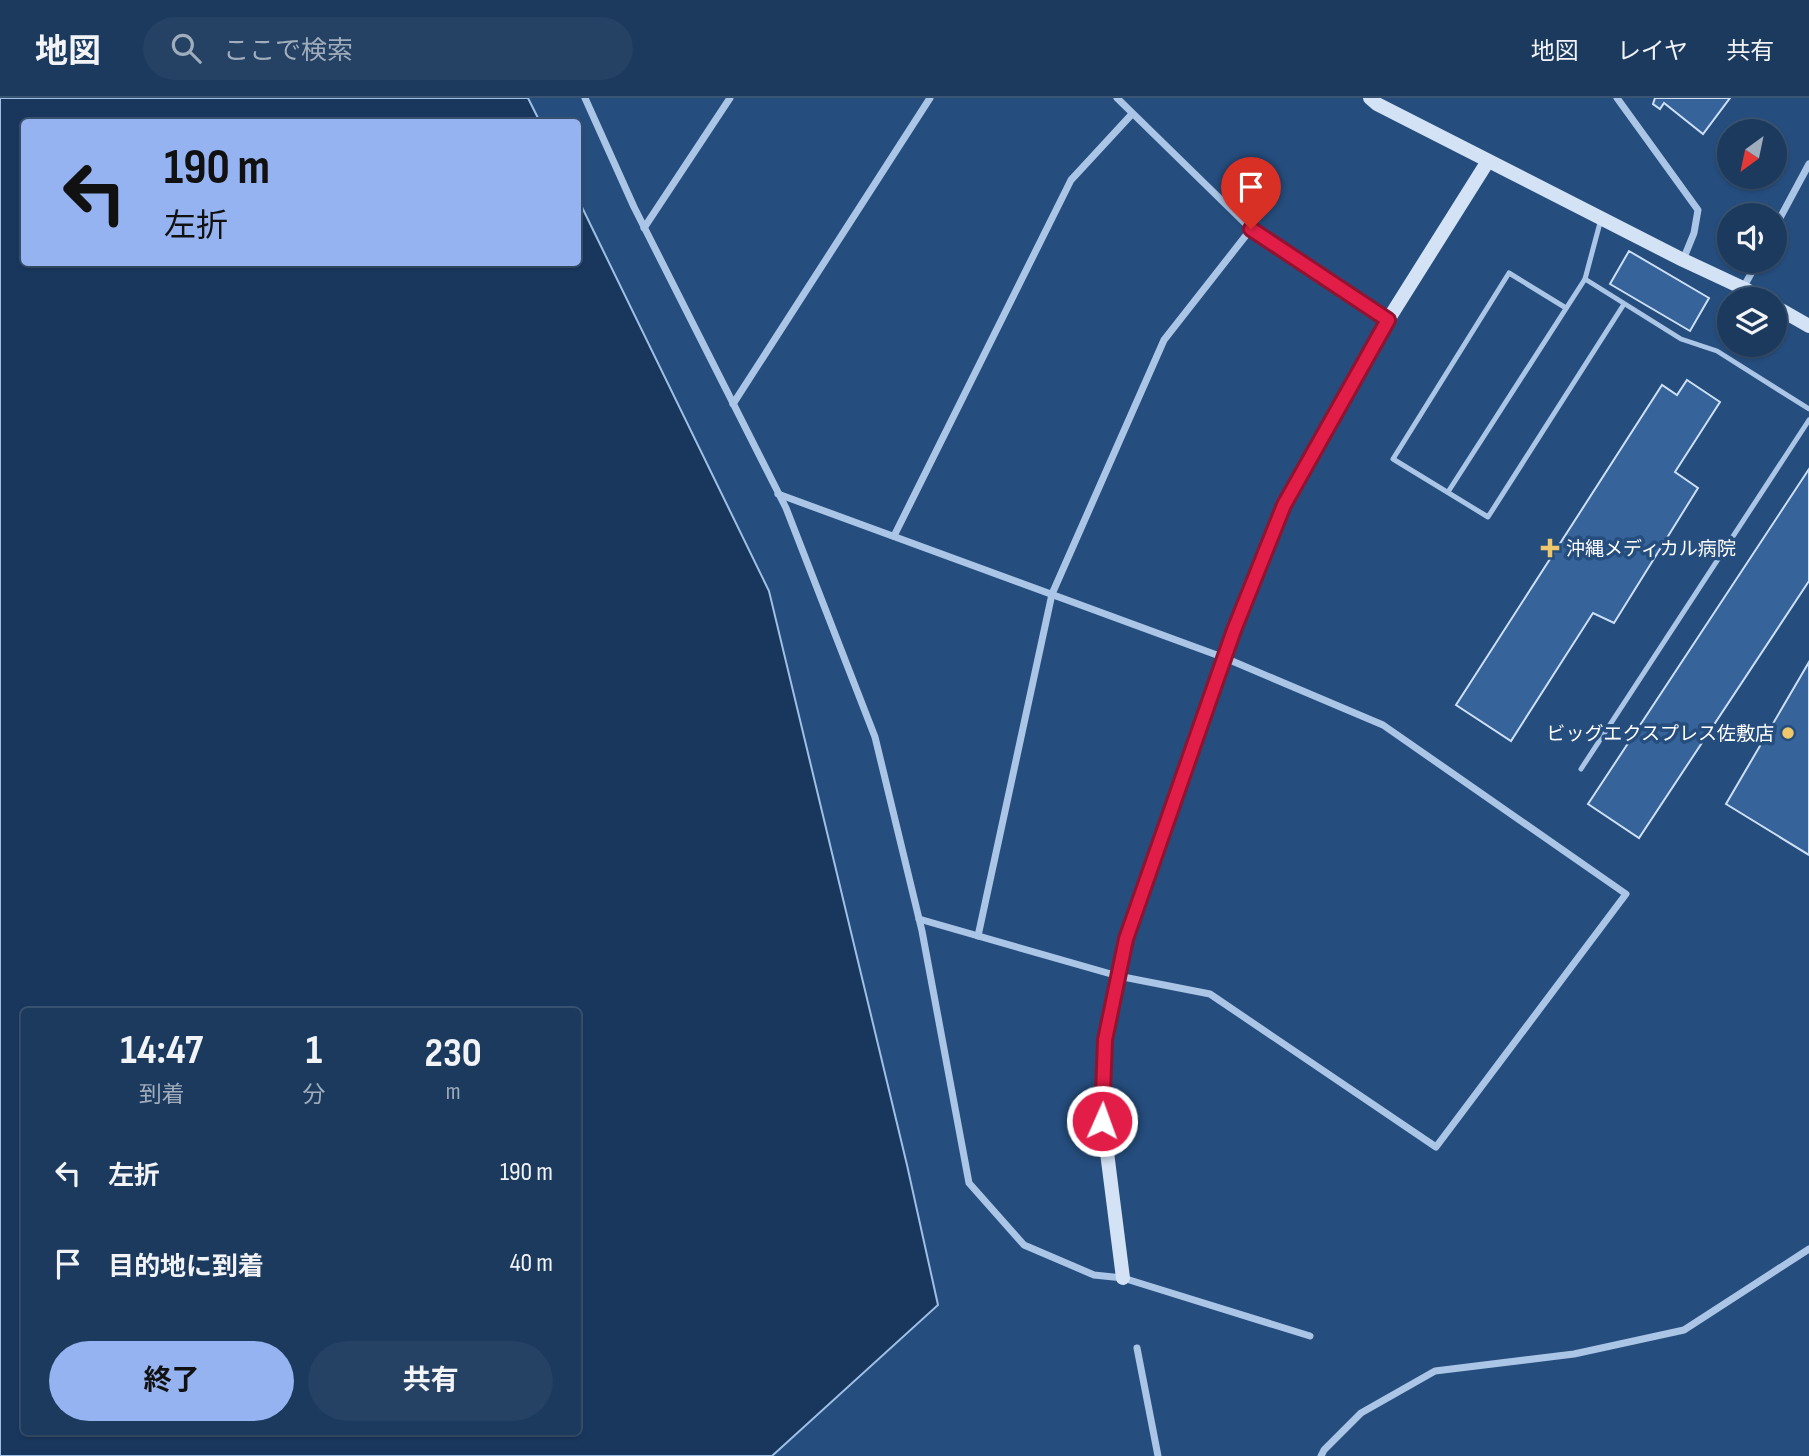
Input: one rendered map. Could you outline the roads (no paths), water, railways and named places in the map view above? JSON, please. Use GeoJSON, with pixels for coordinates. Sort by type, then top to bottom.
{"type":"FeatureCollection","features":[{"type":"Feature","properties":{"kind":"street"},"geometry":{"type":"LineString","coordinates":[[584,98],[644,228],[786,508],[875,737],[919,919],[969,1183],[1024,1245],[1094,1275],[1123,1278],[1310,1336]]}},
{"type":"Feature","properties":{"kind":"street"},"geometry":{"type":"LineString","coordinates":[[644,228],[730,98]]}},
{"type":"Feature","properties":{"kind":"street"},"geometry":{"type":"LineString","coordinates":[[733,404],[930,98]]}},
{"type":"Feature","properties":{"kind":"street"},"geometry":{"type":"LineString","coordinates":[[1117,98],[1251,229],[1388,320]]}},
{"type":"Feature","properties":{"kind":"street"},"geometry":{"type":"LineString","coordinates":[[1370,98],[1377,104],[1683,260],[1741,287]]}},
{"type":"Feature","properties":{"kind":"street"},"geometry":{"type":"LineString","coordinates":[[1617,98],[1698,210],[1695,233],[1683,260]]}},
{"type":"Feature","properties":{"kind":"street"},"geometry":{"type":"LineString","coordinates":[[894,536],[1071,180],[1132,114]]}},
{"type":"Feature","properties":{"kind":"street"},"geometry":{"type":"LineString","coordinates":[[1123,1278],[1102,1121],[1105,1040],[1126,939],[1225,658],[1284,505],[1388,320],[1488,160]]}},
{"type":"Feature","properties":{"kind":"street"},"geometry":{"type":"LineString","coordinates":[[1787,205],[1809,164]]}},
{"type":"Feature","properties":{"kind":"street"},"geometry":{"type":"LineString","coordinates":[[978,936],[1052,594],[1164,340],[1251,229]]}},
{"type":"Feature","properties":{"kind":"street"},"geometry":{"type":"LineString","coordinates":[[1787,313],[1809,326]]}},
{"type":"Feature","properties":{"kind":"street"},"geometry":{"type":"LineString","coordinates":[[778,494],[1225,658],[1383,725],[1626,894],[1436,1147],[1210,994],[1118,976],[919,919]]}},
{"type":"Feature","properties":{"kind":"street"},"geometry":{"type":"LineString","coordinates":[[1321,1456],[1361,1413],[1435,1371],[1574,1354],[1684,1330],[1809,1249]]}},
{"type":"Feature","properties":{"kind":"street"},"geometry":{"type":"LineString","coordinates":[[1137,1348],[1158,1456]]}},
{"type":"Feature","properties":{"kind":"lane"},"geometry":{"type":"LineString","coordinates":[[1448,492],[1585,279],[1601,218]]}},
{"type":"Feature","properties":{"kind":"lane"},"geometry":{"type":"LineString","coordinates":[[1566,308],[1509,273],[1393,458],[1488,517],[1624,304]]}},
{"type":"Feature","properties":{"kind":"lane"},"geometry":{"type":"LineString","coordinates":[[1585,279],[1681,339],[1717,351],[1809,409]]}},
{"type":"Feature","properties":{"kind":"lane"},"geometry":{"type":"LineString","coordinates":[[1581,769],[1809,420]]}},
{"type":"Feature","properties":{"kind":"water"},"geometry":{"type":"Polygon","coordinates":[[[0,98],[528,98],[538,119],[21,119],[21,266],[581,266],[581,205],[769,591],[938,1305],[772,1456],[0,1456],[0,98]]]}},
{"type":"Feature","properties":{"kind":"place","name":"沖縄メディカル病院"},"geometry":{"type":"Point","coordinates":[1550,548]}},
{"type":"Feature","properties":{"kind":"place","name":"ビッグエクスプレス佐敷店"},"geometry":{"type":"Point","coordinates":[1788,733]}}]}
